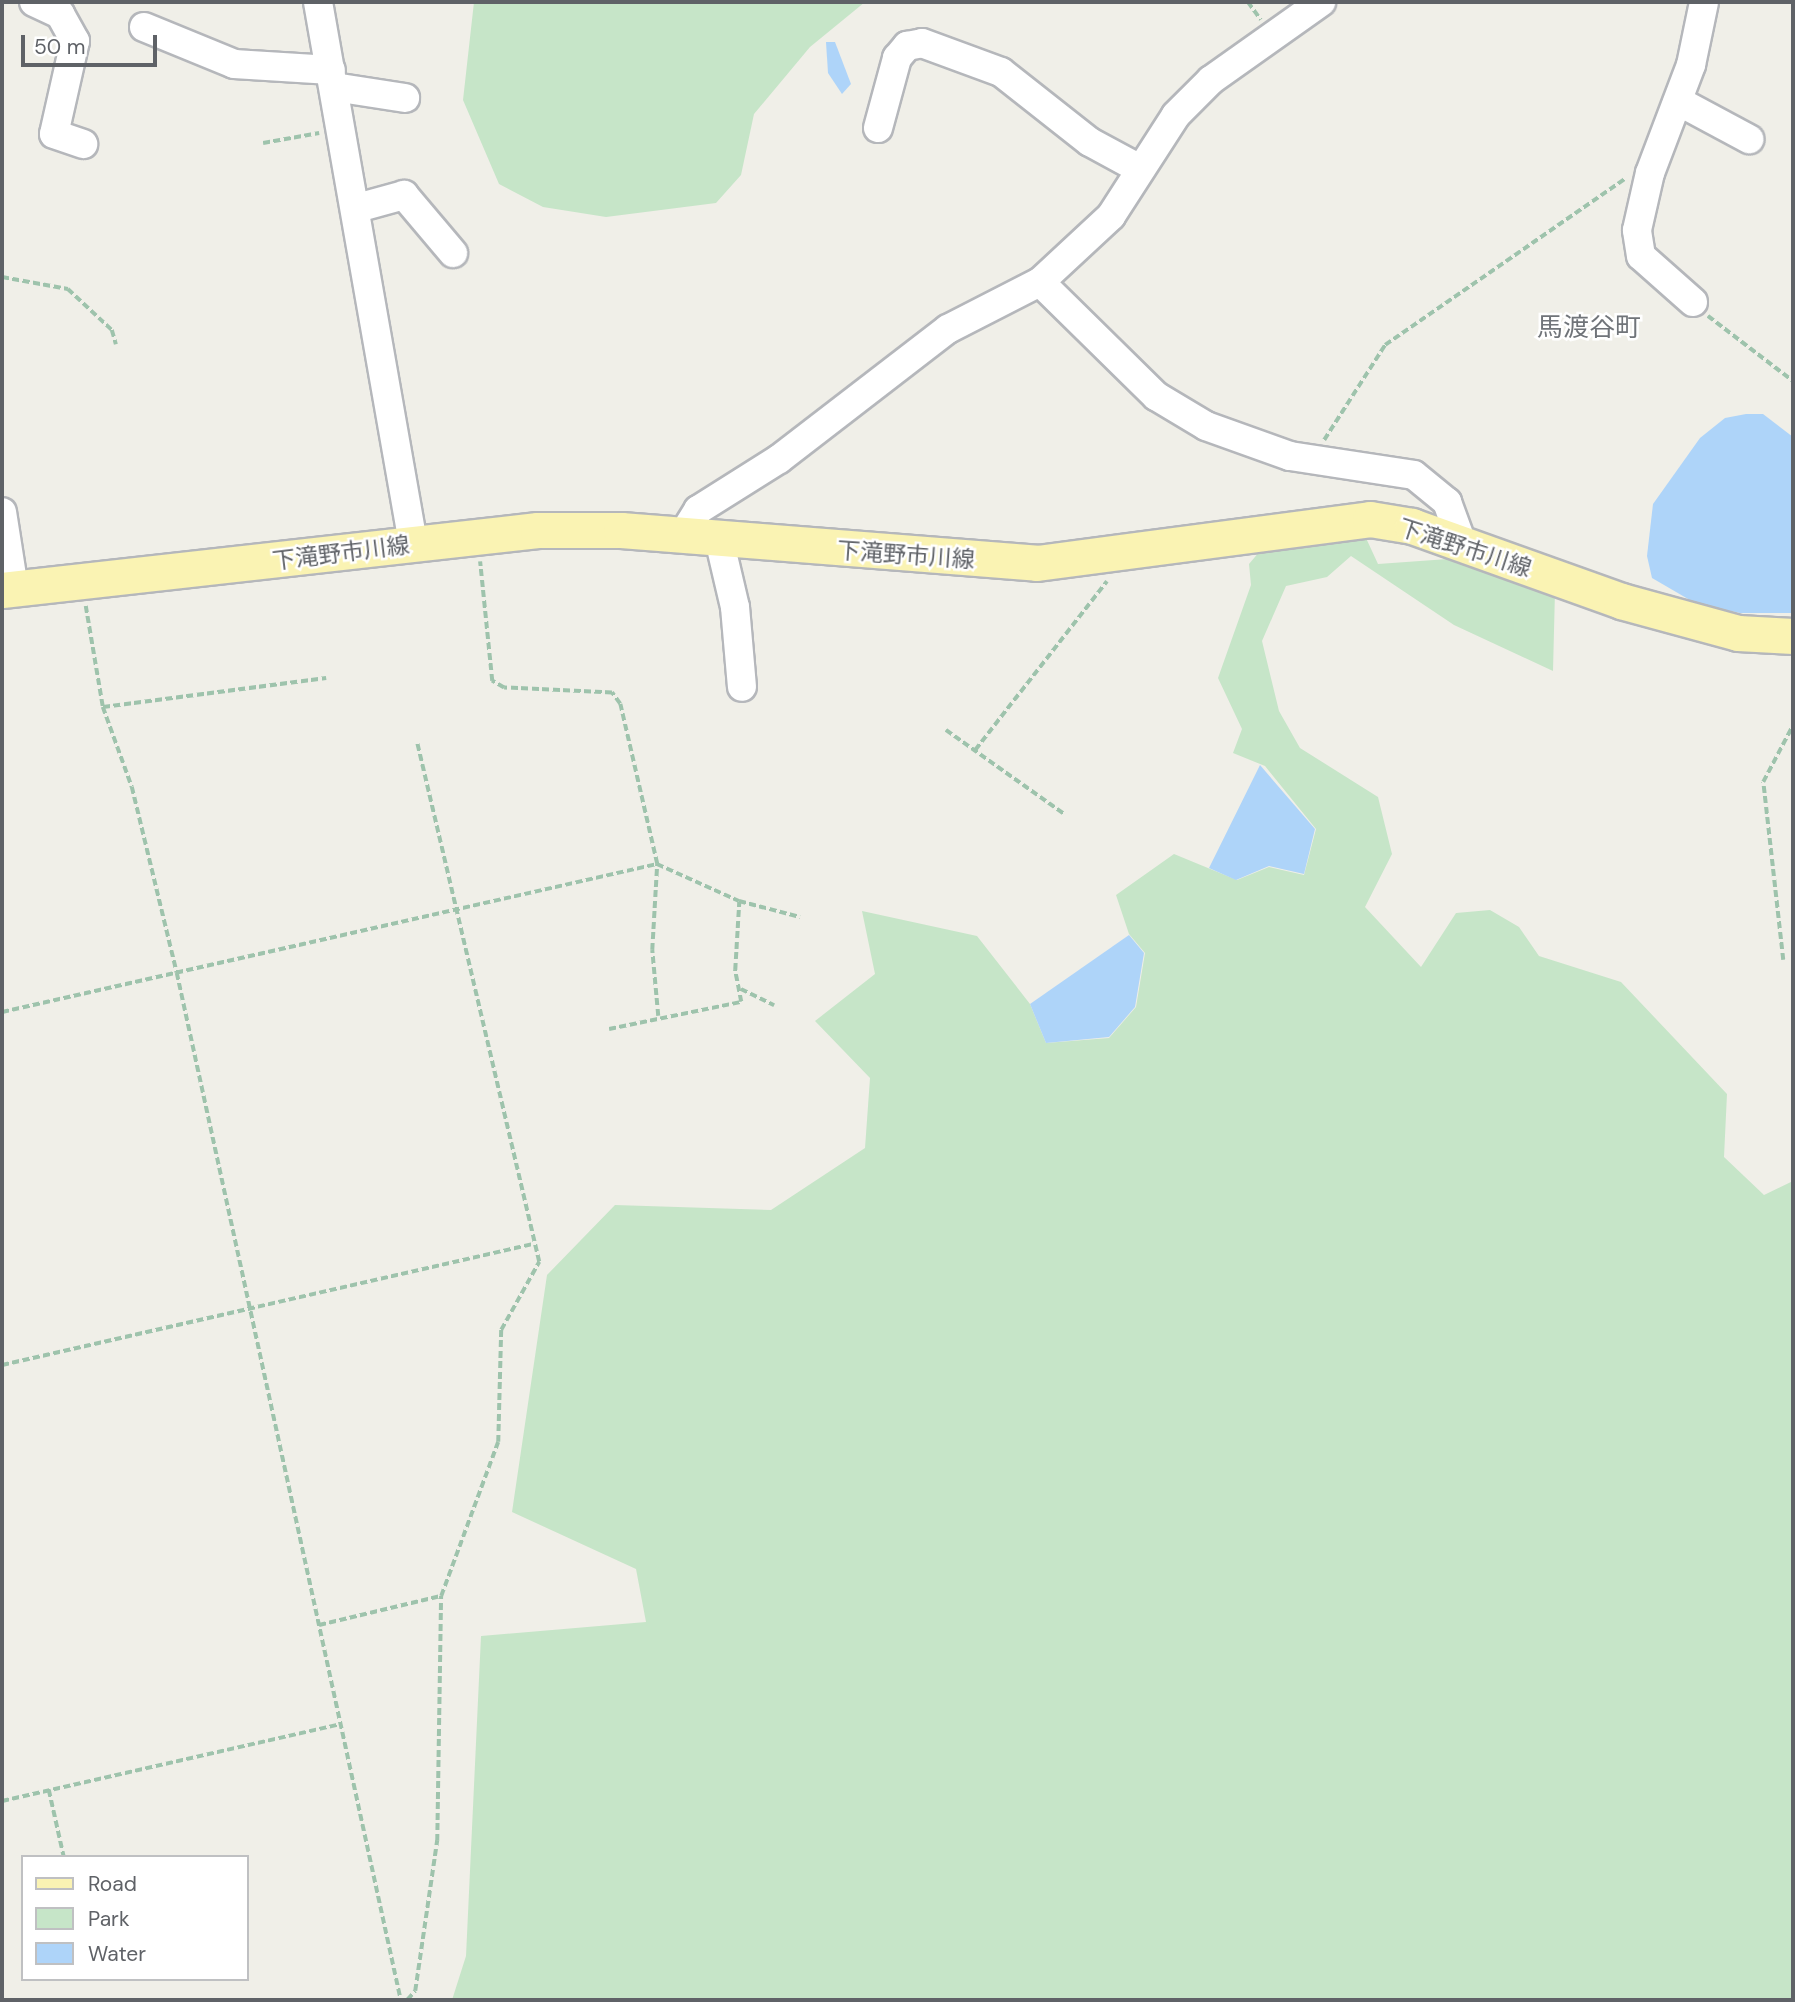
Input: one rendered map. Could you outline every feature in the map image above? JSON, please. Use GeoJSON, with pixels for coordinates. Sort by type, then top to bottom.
{"type":"FeatureCollection","features":[{"type":"Feature","properties":{"kind":"main road","name":"下滝野市川線"},"geometry":{"type":"LineString","coordinates":[[8,589],[478,536],[621,530],[1037,563],[1107,555],[1330,520],[1391,523],[1462,543],[1634,605],[1738,633],[1793,636]]}},
{"type":"Feature","properties":{"kind":"street"},"geometry":{"type":"LineString","coordinates":[[34,2],[60,14],[75,41],[54,134],[83,144]]}},
{"type":"Feature","properties":{"kind":"street"},"geometry":{"type":"LineString","coordinates":[[318,2],[357,208],[413,543]]}},
{"type":"Feature","properties":{"kind":"street"},"geometry":{"type":"LineString","coordinates":[[682,536],[698,510],[779,459],[948,328],[1040,282],[1111,216],[1176,115],[1211,80],[1321,2]]}},
{"type":"Feature","properties":{"kind":"street"},"geometry":{"type":"LineString","coordinates":[[1693,302],[1636,245],[1651,170],[1678,101],[1704,2]]}},
{"type":"Feature","properties":{"kind":"street"},"geometry":{"type":"LineString","coordinates":[[144,27],[234,64],[332,78],[405,98]]}},
{"type":"Feature","properties":{"kind":"street"},"geometry":{"type":"LineString","coordinates":[[878,128],[897,58],[907,46],[922,43],[1000,72],[1090,142],[1140,169]]}},
{"type":"Feature","properties":{"kind":"street"},"geometry":{"type":"LineString","coordinates":[[1678,101],[1749,139]]}},
{"type":"Feature","properties":{"kind":"street"},"geometry":{"type":"LineString","coordinates":[[357,208],[404,195],[453,253]]}},
{"type":"Feature","properties":{"kind":"street"},"geometry":{"type":"LineString","coordinates":[[1040,282],[1156,396],[1206,426],[1315,462],[1414,475],[1447,502],[1462,543]]}},
{"type":"Feature","properties":{"kind":"street"},"geometry":{"type":"LineString","coordinates":[[2,512],[8,589]]}},
{"type":"Feature","properties":{"kind":"street"},"geometry":{"type":"LineString","coordinates":[[719,539],[735,607],[742,687]]}},
{"type":"Feature","properties":{"kind":"path"},"geometry":{"type":"LineString","coordinates":[[262,144],[342,127]]}},
{"type":"Feature","properties":{"kind":"path"},"geometry":{"type":"LineString","coordinates":[[1315,462],[1361,376],[1385,345],[1639,168],[1651,170]]}},
{"type":"Feature","properties":{"kind":"path"},"geometry":{"type":"LineString","coordinates":[[2,277],[68,289],[112,330],[116,344]]}},
{"type":"Feature","properties":{"kind":"path"},"geometry":{"type":"LineString","coordinates":[[1693,302],[1793,381]]}},
{"type":"Feature","properties":{"kind":"path"},"geometry":{"type":"LineString","coordinates":[[478,536],[492,681],[504,688],[612,693],[620,704],[657,864],[652,950],[658,1016]]}},
{"type":"Feature","properties":{"kind":"path"},"geometry":{"type":"LineString","coordinates":[[975,750],[1103,589],[1110,573],[1107,555]]}},
{"type":"Feature","properties":{"kind":"path"},"geometry":{"type":"LineString","coordinates":[[82,580],[103,707],[132,787],[177,974],[401,2000]]}},
{"type":"Feature","properties":{"kind":"path"},"geometry":{"type":"LineString","coordinates":[[103,707],[326,678]]}},
{"type":"Feature","properties":{"kind":"path"},"geometry":{"type":"LineString","coordinates":[[1783,960],[1763,782],[1793,725]]}},
{"type":"Feature","properties":{"kind":"path"},"geometry":{"type":"LineString","coordinates":[[946,730],[1064,814]]}},
{"type":"Feature","properties":{"kind":"path"},"geometry":{"type":"LineString","coordinates":[[407,2000],[415,1991],[437,1842],[441,1595],[498,1443],[501,1331],[539,1262],[417,743]]}},
{"type":"Feature","properties":{"kind":"path"},"geometry":{"type":"LineString","coordinates":[[2,1012],[657,864],[739,901],[800,917]]}},
{"type":"Feature","properties":{"kind":"path"},"geometry":{"type":"LineString","coordinates":[[609,1029],[658,1016],[734,1005],[741,989],[735,970],[739,901]]}},
{"type":"Feature","properties":{"kind":"path"},"geometry":{"type":"LineString","coordinates":[[741,989],[774,1005]]}},
{"type":"Feature","properties":{"kind":"path"},"geometry":{"type":"LineString","coordinates":[[2,1365],[251,1312],[533,1244]]}},
{"type":"Feature","properties":{"kind":"path"},"geometry":{"type":"LineString","coordinates":[[319,1625],[441,1595]]}},
{"type":"Feature","properties":{"kind":"path"},"geometry":{"type":"LineString","coordinates":[[2,1801],[340,1724]]}},
{"type":"Feature","properties":{"kind":"path"},"geometry":{"type":"LineString","coordinates":[[49,1790],[64,1855]]}},
{"type":"Feature","properties":{"kind":"green space"},"geometry":{"type":"Polygon","coordinates":[[[474,2],[865,2],[810,47],[754,114],[741,175],[716,203],[606,217],[543,207],[499,184],[463,100],[474,2]]]}},
{"type":"Feature","properties":{"kind":"green space"},"geometry":{"type":"Polygon","coordinates":[[[1271,538],[1366,538],[1378,564],[1448,559],[1555,591],[1553,671],[1454,625],[1351,556],[1327,577],[1286,586],[1262,641],[1279,711],[1300,748],[1378,797],[1392,854],[1365,907],[1421,967],[1456,913],[1490,910],[1519,927],[1539,956],[1621,982],[1727,1094],[1724,1157],[1764,1195],[1793,1181],[1793,2000],[452,2000],[466,1956],[481,1636],[646,1622],[636,1569],[512,1512],[547,1275],[615,1205],[771,1210],[865,1148],[870,1078],[815,1021],[875,974],[862,911],[977,936],[1030,1004],[1046,1043],[1109,1038],[1136,1007],[1145,953],[1129,934],[1116,895],[1174,854],[1237,880],[1269,867],[1304,875],[1316,829],[1265,766],[1233,753],[1242,729],[1218,678],[1251,585],[1249,564],[1271,538]]]}},
{"type":"Feature","properties":{"kind":"water"},"geometry":{"type":"Polygon","coordinates":[[[826,42],[835,42],[851,84],[842,94],[828,73],[826,42]]]}},
{"type":"Feature","properties":{"kind":"water"},"geometry":{"type":"Polygon","coordinates":[[[1763,414],[1793,437],[1793,613],[1740,613],[1695,603],[1652,578],[1647,556],[1653,504],[1700,438],[1725,418],[1763,414]]]}},
{"type":"Feature","properties":{"kind":"water"},"geometry":{"type":"Polygon","coordinates":[[[1260,765],[1315,829],[1304,874],[1269,866],[1236,880],[1209,868],[1260,765]]]}},
{"type":"Feature","properties":{"kind":"water"},"geometry":{"type":"Polygon","coordinates":[[[1129,935],[1144,953],[1135,1007],[1109,1037],[1046,1043],[1030,1004],[1129,935]]]}},
{"type":"Feature","properties":{"kind":"district","name":"馬渡谷町"},"geometry":{"type":"Point","coordinates":[1589,328]}}]}
